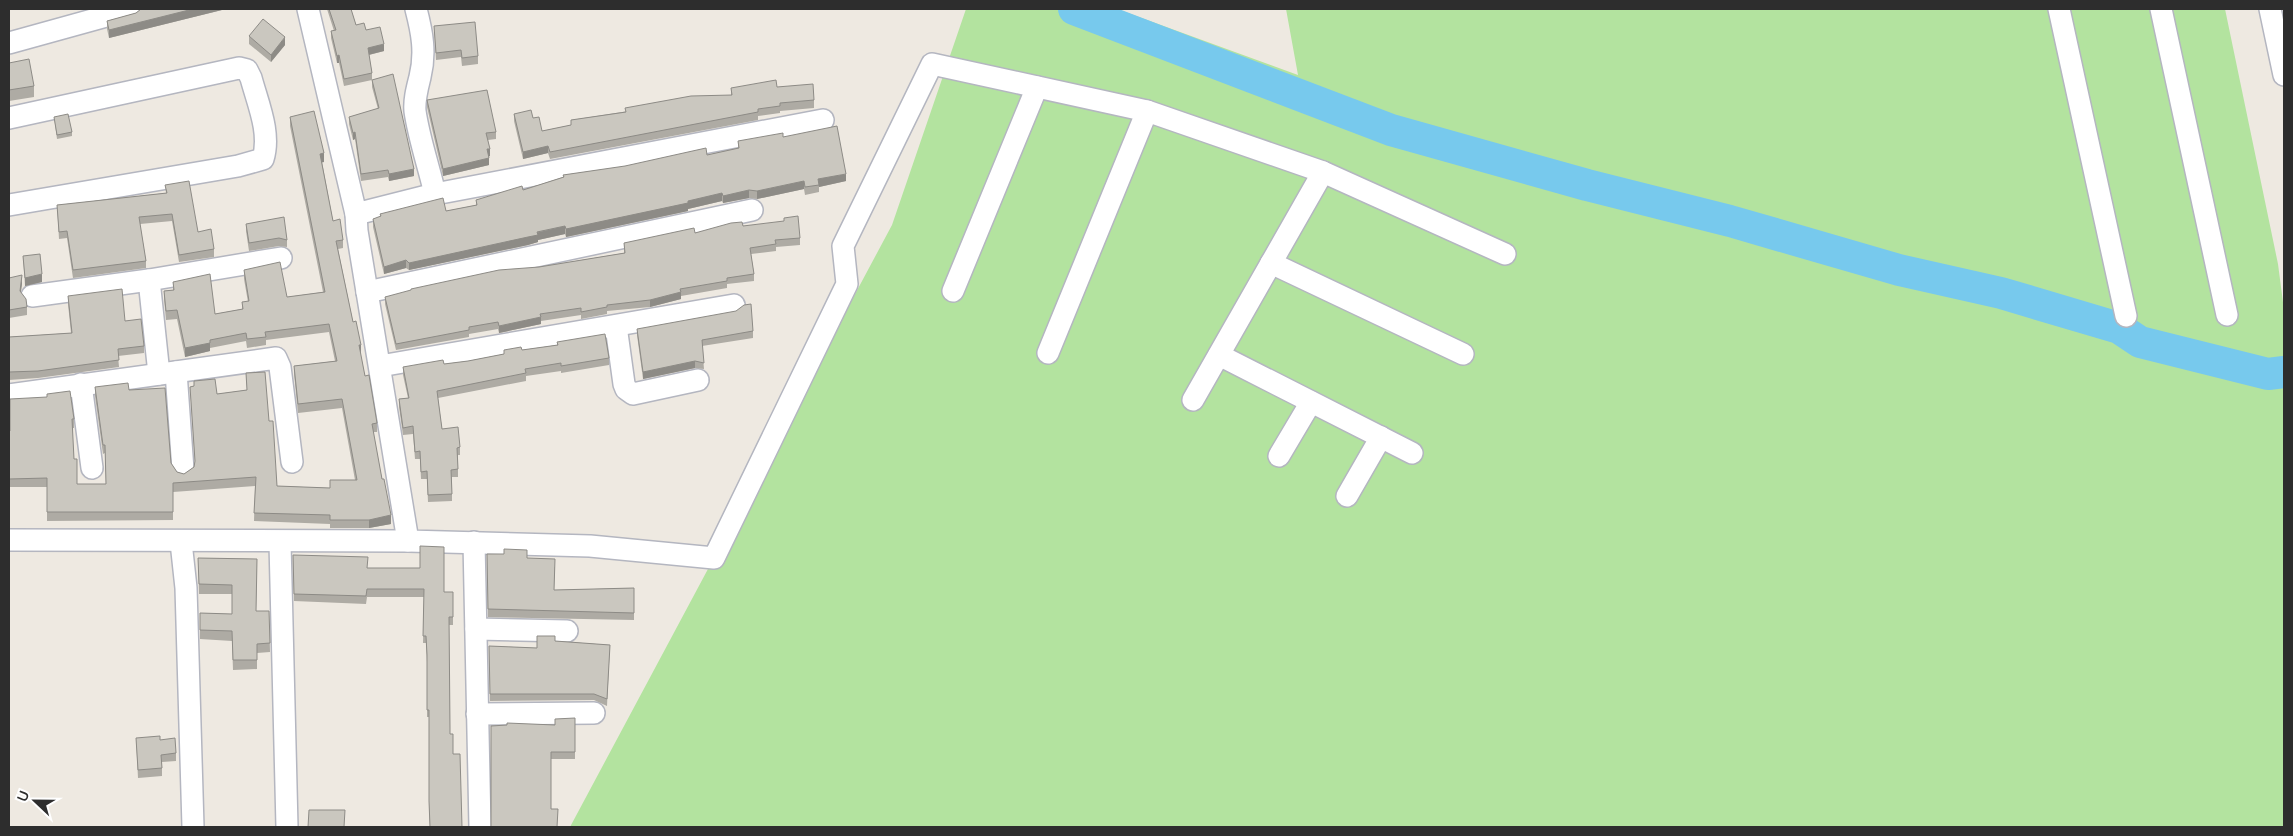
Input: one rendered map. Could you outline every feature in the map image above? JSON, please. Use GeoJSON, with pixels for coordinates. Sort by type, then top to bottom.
{"type":"FeatureCollection","features":[{"type":"Feature","properties":{"kind":"street"},"geometry":{"type":"LineString","coordinates":[[9,43],[132,9]]}},
{"type":"Feature","properties":{"kind":"street"},"geometry":{"type":"LineString","coordinates":[[308,9],[356,214],[356,231],[408,541]]}},
{"type":"Feature","properties":{"kind":"street"},"geometry":{"type":"LineString","coordinates":[[416,9],[423,37],[423,48],[420,78],[416,87],[415,110],[435,194]]}},
{"type":"Feature","properties":{"kind":"street"},"geometry":{"type":"LineString","coordinates":[[2059,9],[2126,316]]}},
{"type":"Feature","properties":{"kind":"street"},"geometry":{"type":"LineString","coordinates":[[2161,9],[2227,316]]}},
{"type":"Feature","properties":{"kind":"street"},"geometry":{"type":"LineString","coordinates":[[2270,9],[2284,75]]}},
{"type":"Feature","properties":{"kind":"street"},"geometry":{"type":"LineString","coordinates":[[9,540],[280,543],[474,542],[590,546],[714,558],[847,284],[843,246],[932,64],[1147,111],[1323,172],[1505,254]]}},
{"type":"Feature","properties":{"kind":"street"},"geometry":{"type":"LineString","coordinates":[[9,118],[239,68],[247,70],[251,78],[265,133],[266,148],[263,159],[238,166],[9,205]]}},
{"type":"Feature","properties":{"kind":"street"},"geometry":{"type":"LineString","coordinates":[[954,291],[1037,87]]}},
{"type":"Feature","properties":{"kind":"street"},"geometry":{"type":"LineString","coordinates":[[1048,353],[1147,111]]}},
{"type":"Feature","properties":{"kind":"street"},"geometry":{"type":"LineString","coordinates":[[356,214],[435,194],[823,120]]}},
{"type":"Feature","properties":{"kind":"street"},"geometry":{"type":"LineString","coordinates":[[1193,400],[1323,172]]}},
{"type":"Feature","properties":{"kind":"street"},"geometry":{"type":"LineString","coordinates":[[367,292],[752,210]]}},
{"type":"Feature","properties":{"kind":"street"},"geometry":{"type":"LineString","coordinates":[[32,296],[149,280],[281,258]]}},
{"type":"Feature","properties":{"kind":"street"},"geometry":{"type":"LineString","coordinates":[[1271,263],[1463,354]]}},
{"type":"Feature","properties":{"kind":"street"},"geometry":{"type":"LineString","coordinates":[[149,280],[183,470]]}},
{"type":"Feature","properties":{"kind":"street"},"geometry":{"type":"LineString","coordinates":[[380,366],[734,305]]}},
{"type":"Feature","properties":{"kind":"street"},"geometry":{"type":"LineString","coordinates":[[616,326],[626,390],[633,394],[698,380]]}},
{"type":"Feature","properties":{"kind":"street"},"geometry":{"type":"LineString","coordinates":[[1219,355],[1412,453]]}},
{"type":"Feature","properties":{"kind":"street"},"geometry":{"type":"LineString","coordinates":[[9,395],[276,358],[280,366],[292,462]]}},
{"type":"Feature","properties":{"kind":"street"},"geometry":{"type":"LineString","coordinates":[[81,384],[92,468]]}},
{"type":"Feature","properties":{"kind":"street"},"geometry":{"type":"LineString","coordinates":[[1279,456],[1311,402]]}},
{"type":"Feature","properties":{"kind":"street"},"geometry":{"type":"LineString","coordinates":[[1347,496],[1381,438]]}},
{"type":"Feature","properties":{"kind":"street"},"geometry":{"type":"LineString","coordinates":[[181,542],[186,588],[193,827]]}},
{"type":"Feature","properties":{"kind":"street"},"geometry":{"type":"LineString","coordinates":[[474,542],[480,827]]}},
{"type":"Feature","properties":{"kind":"street"},"geometry":{"type":"LineString","coordinates":[[280,543],[287,827]]}},
{"type":"Feature","properties":{"kind":"street"},"geometry":{"type":"LineString","coordinates":[[476,629],[567,632]]}},
{"type":"Feature","properties":{"kind":"street"},"geometry":{"type":"LineString","coordinates":[[478,714],[594,712]]}},
{"type":"Feature","properties":{"kind":"green space"},"geometry":{"type":"Polygon","coordinates":[[[966,9],[1117,9],[1298,75],[1286,9],[2225,9],[2278,264],[2284,310],[2284,827],[570,827],[892,225],[966,9]]]}},
{"type":"Feature","properties":{"kind":"building"},"geometry":{"type":"Polygon","coordinates":[[[141,9],[193,9],[109,30],[107,21],[136,13],[141,9]]]}},
{"type":"Feature","properties":{"kind":"building"},"geometry":{"type":"Polygon","coordinates":[[[329,9],[351,9],[356,25],[364,23],[366,30],[380,27],[384,44],[368,48],[372,73],[344,79],[331,31],[336,30],[329,9]]]}},
{"type":"Feature","properties":{"kind":"building"},"geometry":{"type":"Polygon","coordinates":[[[263,19],[285,37],[271,55],[249,36],[263,19]]]}},
{"type":"Feature","properties":{"kind":"building"},"geometry":{"type":"Polygon","coordinates":[[[475,22],[478,56],[462,58],[461,50],[436,53],[434,26],[475,22]]]}},
{"type":"Feature","properties":{"kind":"building"},"geometry":{"type":"Polygon","coordinates":[[[29,59],[34,86],[9,90],[9,63],[29,59]]]}},
{"type":"Feature","properties":{"kind":"building"},"geometry":{"type":"Polygon","coordinates":[[[393,74],[414,169],[389,174],[388,170],[361,174],[355,132],[353,133],[349,117],[379,108],[372,80],[393,74]]]}},
{"type":"Feature","properties":{"kind":"building"},"geometry":{"type":"Polygon","coordinates":[[[776,80],[777,87],[813,84],[814,100],[780,103],[780,106],[758,109],[758,112],[550,152],[548,146],[523,152],[514,114],[531,110],[533,118],[539,117],[542,131],[571,125],[571,120],[626,112],[625,108],[691,96],[732,95],[731,88],[776,80]]]}},
{"type":"Feature","properties":{"kind":"building"},"geometry":{"type":"Polygon","coordinates":[[[487,90],[496,132],[486,133],[490,149],[487,149],[489,158],[443,169],[427,100],[487,90]]]}},
{"type":"Feature","properties":{"kind":"building"},"geometry":{"type":"Polygon","coordinates":[[[314,111],[324,153],[320,154],[333,221],[340,219],[343,240],[336,241],[353,322],[356,321],[365,376],[369,375],[377,423],[372,424],[391,515],[369,520],[330,520],[330,515],[254,513],[256,477],[173,483],[173,512],[47,512],[47,478],[9,479],[10,399],[47,397],[47,394],[70,391],[74,419],[72,419],[74,459],[77,459],[77,484],[106,484],[105,445],[103,445],[95,387],[128,383],[129,390],[165,388],[171,463],[177,472],[184,474],[194,467],[195,461],[190,387],[194,386],[194,381],[215,379],[217,394],[247,390],[246,373],[265,372],[269,421],[273,421],[277,486],[330,488],[330,480],[357,480],[342,399],[298,404],[294,366],[337,361],[329,324],[265,332],[266,337],[247,339],[246,333],[210,340],[210,343],[185,348],[177,310],[166,311],[164,291],[174,290],[173,282],[210,274],[215,314],[243,309],[242,302],[249,301],[244,270],[280,262],[287,297],[325,292],[290,117],[314,111]]]}},
{"type":"Feature","properties":{"kind":"building"},"geometry":{"type":"Polygon","coordinates":[[[68,114],[72,132],[57,135],[54,117],[68,114]]]}},
{"type":"Feature","properties":{"kind":"building"},"geometry":{"type":"Polygon","coordinates":[[[837,126],[846,174],[818,179],[819,185],[805,187],[804,181],[723,196],[722,193],[688,201],[688,203],[566,229],[565,226],[537,232],[538,235],[409,263],[406,260],[384,267],[373,219],[381,216],[380,214],[443,198],[446,211],[477,205],[476,200],[522,186],[523,190],[564,177],[563,175],[625,166],[706,148],[707,155],[739,148],[738,141],[783,133],[783,137],[837,126]]]}},
{"type":"Feature","properties":{"kind":"building"},"geometry":{"type":"Polygon","coordinates":[[[189,181],[198,232],[211,229],[214,249],[179,255],[172,214],[139,217],[146,261],[73,270],[67,231],[59,232],[57,205],[167,193],[165,185],[189,181]]]}},
{"type":"Feature","properties":{"kind":"building"},"geometry":{"type":"Polygon","coordinates":[[[798,216],[800,238],[775,240],[776,244],[750,248],[754,274],[680,289],[681,292],[650,300],[607,305],[607,307],[581,312],[581,308],[540,314],[541,317],[499,326],[498,322],[469,327],[469,330],[396,344],[385,297],[411,289],[499,270],[539,267],[625,253],[624,243],[694,228],[695,233],[731,223],[742,222],[743,226],[784,221],[784,218],[798,216]]]}},
{"type":"Feature","properties":{"kind":"building"},"geometry":{"type":"Polygon","coordinates":[[[284,217],[287,240],[279,238],[249,243],[246,224],[284,217]]]}},
{"type":"Feature","properties":{"kind":"building"},"geometry":{"type":"Polygon","coordinates":[[[40,254],[42,274],[25,278],[23,256],[40,254]]]}},
{"type":"Feature","properties":{"kind":"building"},"geometry":{"type":"Polygon","coordinates":[[[22,275],[20,291],[26,299],[27,307],[9,310],[9,278],[22,275]]]}},
{"type":"Feature","properties":{"kind":"building"},"geometry":{"type":"Polygon","coordinates":[[[122,289],[125,321],[141,319],[144,346],[118,349],[119,360],[38,371],[9,372],[9,337],[72,333],[68,296],[122,289]]]}},
{"type":"Feature","properties":{"kind":"building"},"geometry":{"type":"Polygon","coordinates":[[[751,304],[753,331],[702,340],[704,363],[695,361],[643,372],[637,329],[736,311],[744,305],[751,304]]]}},
{"type":"Feature","properties":{"kind":"building"},"geometry":{"type":"Polygon","coordinates":[[[605,334],[609,358],[561,366],[561,363],[525,369],[526,373],[437,391],[442,429],[458,427],[460,447],[457,448],[458,469],[451,470],[452,494],[428,495],[427,471],[421,472],[420,451],[415,452],[413,426],[403,428],[399,399],[409,398],[403,367],[443,360],[444,364],[468,361],[504,354],[504,350],[521,347],[522,350],[558,345],[557,342],[605,334]]]}},
{"type":"Feature","properties":{"kind":"building"},"geometry":{"type":"Polygon","coordinates":[[[420,546],[444,547],[444,592],[453,592],[453,617],[449,617],[450,734],[453,734],[453,754],[460,754],[462,827],[430,827],[427,655],[426,636],[423,636],[424,589],[367,589],[366,596],[294,594],[293,555],[368,557],[367,568],[420,568],[420,546]]]}},
{"type":"Feature","properties":{"kind":"building"},"geometry":{"type":"Polygon","coordinates":[[[504,549],[527,550],[527,558],[555,559],[554,590],[634,588],[634,613],[488,609],[487,554],[504,554],[504,549]]]}},
{"type":"Feature","properties":{"kind":"building"},"geometry":{"type":"Polygon","coordinates":[[[198,558],[257,559],[256,611],[269,611],[270,643],[257,644],[257,660],[233,660],[232,631],[200,630],[200,613],[232,614],[232,585],[199,584],[198,558]]]}},
{"type":"Feature","properties":{"kind":"building"},"geometry":{"type":"Polygon","coordinates":[[[537,636],[555,636],[555,641],[610,645],[607,699],[594,694],[490,694],[489,646],[537,648],[537,636]]]}},
{"type":"Feature","properties":{"kind":"building"},"geometry":{"type":"Polygon","coordinates":[[[575,718],[575,752],[551,752],[551,809],[558,809],[557,827],[491,827],[491,726],[507,725],[507,723],[555,725],[555,719],[575,718]]]}},
{"type":"Feature","properties":{"kind":"building"},"geometry":{"type":"Polygon","coordinates":[[[160,736],[160,740],[175,738],[176,753],[161,755],[162,768],[138,770],[136,738],[160,736]]]}},
{"type":"Feature","properties":{"kind":"building"},"geometry":{"type":"Polygon","coordinates":[[[309,810],[345,810],[344,827],[308,827],[309,810]]]}},
{"type":"Feature","properties":{"kind":"waterway"},"geometry":{"type":"LineString","coordinates":[[1074,9],[1391,130],[1587,185],[1730,221],[1899,270],[2001,293],[2119,328],[2140,342],[2268,374],[2284,372]]}}]}
